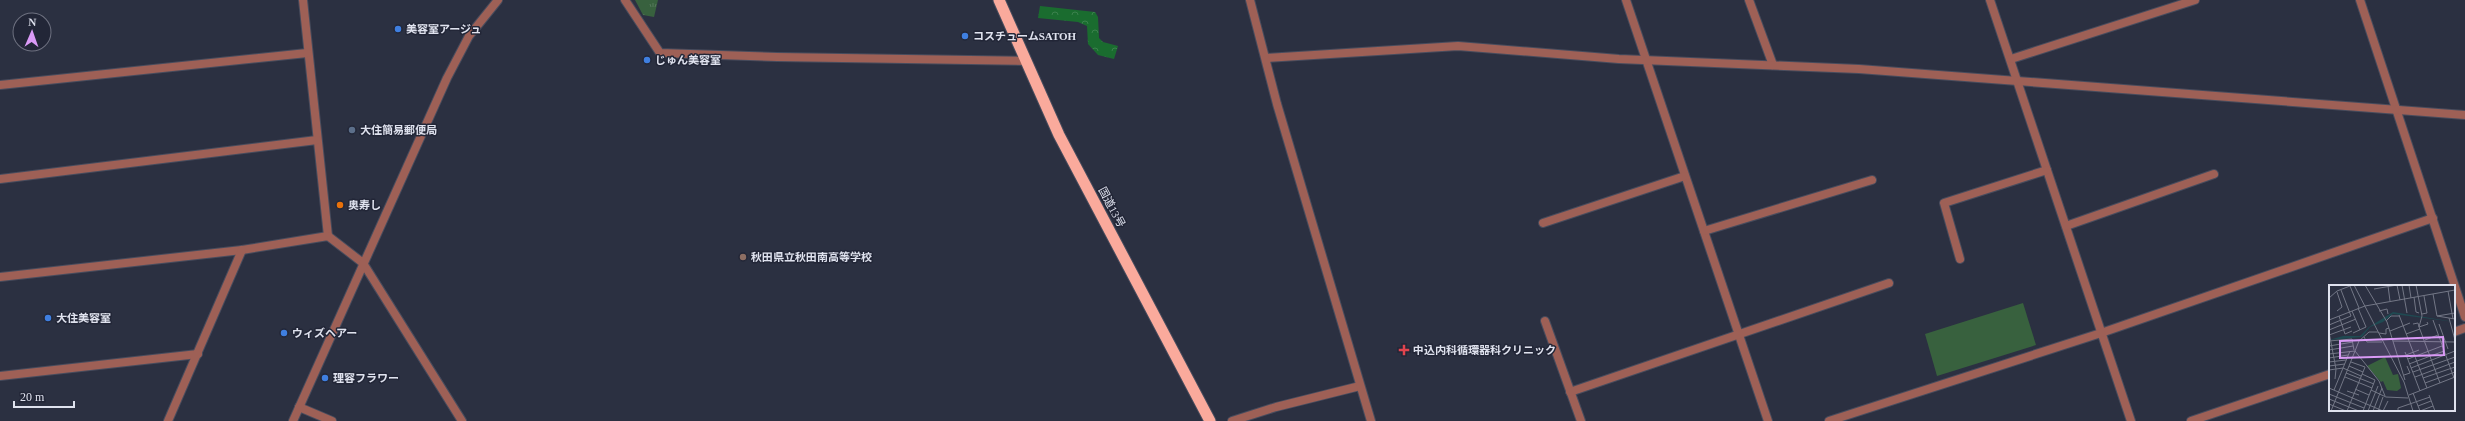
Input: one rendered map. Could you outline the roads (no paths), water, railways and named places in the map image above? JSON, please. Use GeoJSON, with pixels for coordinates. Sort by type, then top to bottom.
{"type":"FeatureCollection","features":[{"type":"Feature","properties":{"kind":"highway","name":"国道13号"},"geometry":{"type":"LineString","coordinates":[[999,0],[1059,135],[1210,421]]}},
{"type":"Feature","properties":{"kind":"street"},"geometry":{"type":"LineString","coordinates":[[303,0],[307,53],[328,236],[363,263],[462,421]]}},
{"type":"Feature","properties":{"kind":"street"},"geometry":{"type":"LineString","coordinates":[[293,421],[363,263],[451,71],[469,36],[498,0]]}},
{"type":"Feature","properties":{"kind":"street"},"geometry":{"type":"LineString","coordinates":[[625,0],[660,53],[785,58],[1026,61]]}},
{"type":"Feature","properties":{"kind":"street"},"geometry":{"type":"LineString","coordinates":[[1250,0],[1371,421]]}},
{"type":"Feature","properties":{"kind":"street"},"geometry":{"type":"LineString","coordinates":[[1626,0],[1768,421]]}},
{"type":"Feature","properties":{"kind":"street"},"geometry":{"type":"LineString","coordinates":[[1750,0],[1773,65]]}},
{"type":"Feature","properties":{"kind":"street"},"geometry":{"type":"LineString","coordinates":[[1990,0],[2131,421]]}},
{"type":"Feature","properties":{"kind":"street"},"geometry":{"type":"LineString","coordinates":[[2011,59],[2195,0]]}},
{"type":"Feature","properties":{"kind":"street"},"geometry":{"type":"LineString","coordinates":[[2360,0],[2455,285]]}},
{"type":"Feature","properties":{"kind":"street"},"geometry":{"type":"LineString","coordinates":[[1266,58],[1458,46],[1645,59],[1773,65],[2017,80],[2398,111],[2465,115]]}},
{"type":"Feature","properties":{"kind":"street"},"geometry":{"type":"LineString","coordinates":[[0,85],[307,53]]}},
{"type":"Feature","properties":{"kind":"street"},"geometry":{"type":"LineString","coordinates":[[0,179],[317,140]]}},
{"type":"Feature","properties":{"kind":"street"},"geometry":{"type":"LineString","coordinates":[[1960,259],[1944,203],[2047,170]]}},
{"type":"Feature","properties":{"kind":"street"},"geometry":{"type":"LineString","coordinates":[[2066,226],[2214,174]]}},
{"type":"Feature","properties":{"kind":"street"},"geometry":{"type":"LineString","coordinates":[[1543,222],[1685,176]]}},
{"type":"Feature","properties":{"kind":"street"},"geometry":{"type":"LineString","coordinates":[[1704,232],[1872,180]]}},
{"type":"Feature","properties":{"kind":"street"},"geometry":{"type":"LineString","coordinates":[[1829,421],[2102,333],[2433,218]]}},
{"type":"Feature","properties":{"kind":"street"},"geometry":{"type":"LineString","coordinates":[[0,277],[242,250],[328,236]]}},
{"type":"Feature","properties":{"kind":"street"},"geometry":{"type":"LineString","coordinates":[[168,421],[242,250]]}},
{"type":"Feature","properties":{"kind":"street"},"geometry":{"type":"LineString","coordinates":[[1570,392],[1738,333],[1889,283]]}},
{"type":"Feature","properties":{"kind":"street"},"geometry":{"type":"LineString","coordinates":[[2455,286],[2465,317]]}},
{"type":"Feature","properties":{"kind":"street"},"geometry":{"type":"LineString","coordinates":[[1545,321],[1581,421]]}},
{"type":"Feature","properties":{"kind":"street"},"geometry":{"type":"LineString","coordinates":[[2455,332],[2465,328]]}},
{"type":"Feature","properties":{"kind":"street"},"geometry":{"type":"LineString","coordinates":[[0,376],[198,354]]}},
{"type":"Feature","properties":{"kind":"street"},"geometry":{"type":"LineString","coordinates":[[2191,421],[2329,374]]}},
{"type":"Feature","properties":{"kind":"street"},"geometry":{"type":"LineString","coordinates":[[1232,421],[1276,407],[1360,386]]}},
{"type":"Feature","properties":{"kind":"street"},"geometry":{"type":"LineString","coordinates":[[299,407],[332,421]]}},
{"type":"Feature","properties":{"kind":"place","name":"美容室アージュ"},"geometry":{"type":"Point","coordinates":[398,29]}},
{"type":"Feature","properties":{"kind":"place","name":"コスチュームSATOH"},"geometry":{"type":"Point","coordinates":[965,36]}},
{"type":"Feature","properties":{"kind":"place","name":"じゅん美容室"},"geometry":{"type":"Point","coordinates":[647,60]}},
{"type":"Feature","properties":{"kind":"place","name":"大住簡易郵便局"},"geometry":{"type":"Point","coordinates":[352,130]}},
{"type":"Feature","properties":{"kind":"place","name":"奥寿し"},"geometry":{"type":"Point","coordinates":[340,205]}},
{"type":"Feature","properties":{"kind":"place","name":"秋田県立秋田南高等学校"},"geometry":{"type":"Point","coordinates":[743,257]}},
{"type":"Feature","properties":{"kind":"place","name":"大住美容室"},"geometry":{"type":"Point","coordinates":[48,318]}},
{"type":"Feature","properties":{"kind":"place","name":"ウィズヘアー"},"geometry":{"type":"Point","coordinates":[284,333]}},
{"type":"Feature","properties":{"kind":"place","name":"中込内科循環器科クリニック"},"geometry":{"type":"Point","coordinates":[1404,350]}},
{"type":"Feature","properties":{"kind":"place","name":"理容フラワー"},"geometry":{"type":"Point","coordinates":[325,378]}}]}
